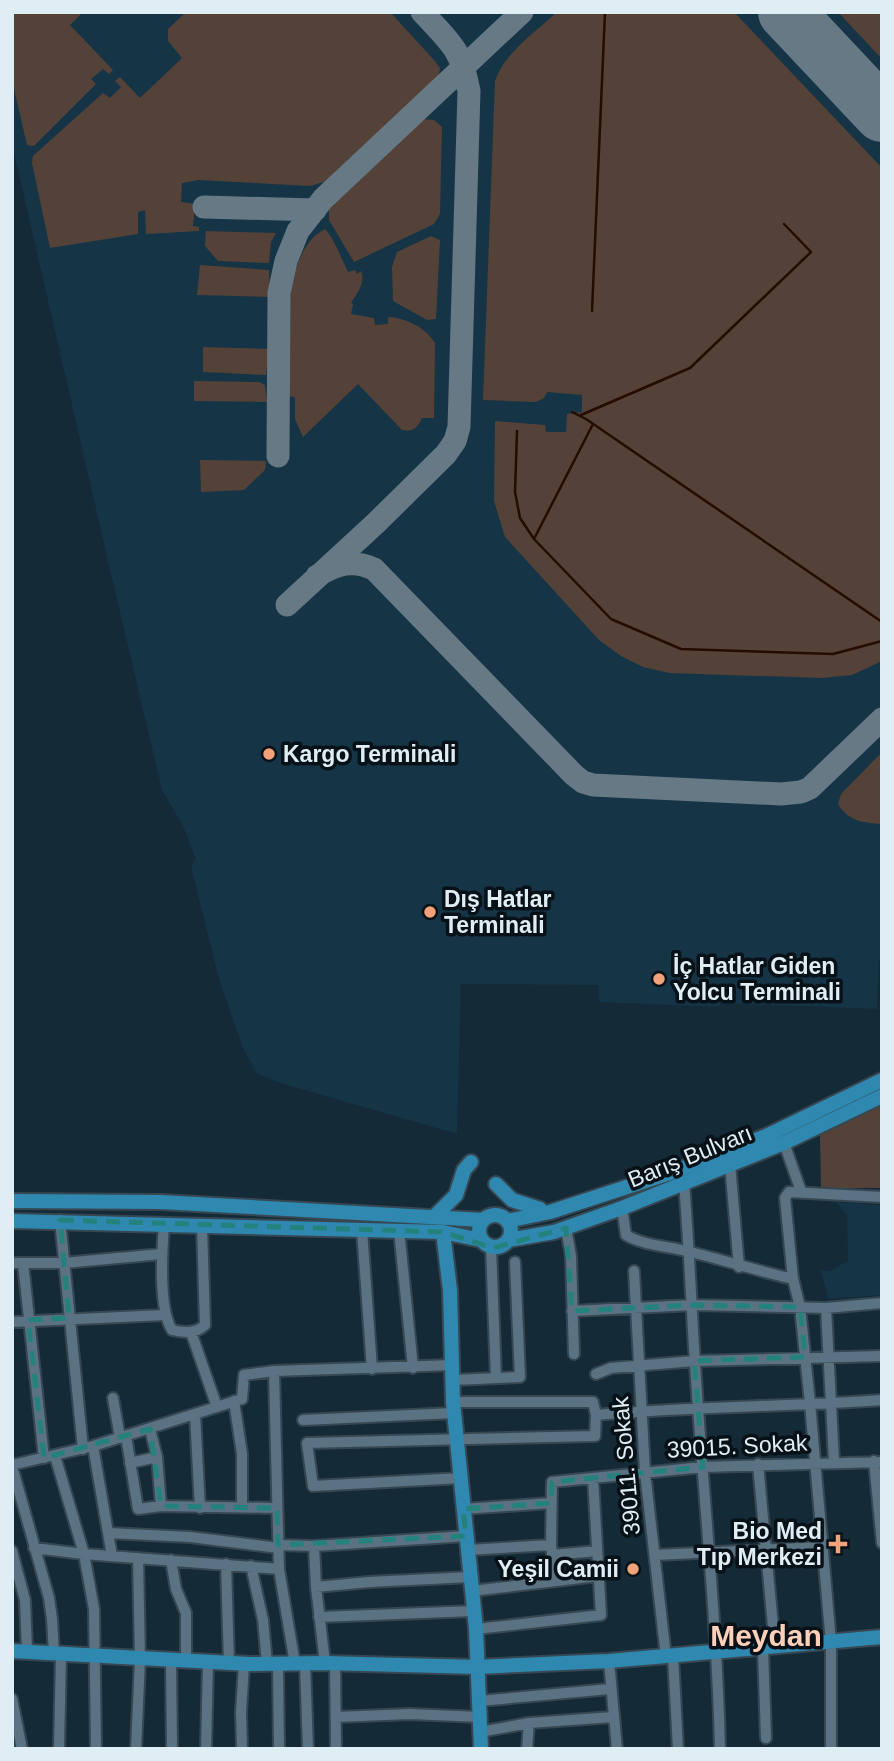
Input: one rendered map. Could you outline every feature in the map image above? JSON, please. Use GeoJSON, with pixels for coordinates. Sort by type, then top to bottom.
{"type":"FeatureCollection","features":[{"type":"Feature","properties":{"kind":"main road","name":"Barış Bulvarı"},"geometry":{"type":"LineString","coordinates":[[507,1221],[543,1213],[676,1171],[766,1136],[882,1080]]}},
{"type":"Feature","properties":{"kind":"main road","name":"Barış Bulvarı"},"geometry":{"type":"LineString","coordinates":[[508,1240],[534,1237],[622,1208],[784,1143],[882,1096]]}},
{"type":"Feature","properties":{"kind":"main road"},"geometry":{"type":"LineString","coordinates":[[435,1216],[456,1195],[464,1170],[471,1162]]}},
{"type":"Feature","properties":{"kind":"main road"},"geometry":{"type":"LineString","coordinates":[[496,1184],[512,1200],[540,1209],[543,1213]]}},
{"type":"Feature","properties":{"kind":"main road"},"geometry":{"type":"LineString","coordinates":[[12,1201],[160,1202],[483,1220],[496,1215],[507,1221],[511,1231],[508,1240],[500,1247],[443,1232],[60,1220],[12,1221]]}},
{"type":"Feature","properties":{"kind":"main road"},"geometry":{"type":"LineString","coordinates":[[483,1220],[479,1230],[486,1243]]}},
{"type":"Feature","properties":{"kind":"main road"},"geometry":{"type":"LineString","coordinates":[[443,1232],[450,1290],[453,1407],[474,1611],[481,1749]]}},
{"type":"Feature","properties":{"kind":"main road"},"geometry":{"type":"LineString","coordinates":[[12,1651],[237,1664],[330,1663],[477,1667],[609,1661],[882,1637]]}},
{"type":"Feature","properties":{"kind":"street"},"geometry":{"type":"LineString","coordinates":[[784,1143],[802,1191]]}},
{"type":"Feature","properties":{"kind":"street"},"geometry":{"type":"LineString","coordinates":[[730,1164],[739,1267]]}},
{"type":"Feature","properties":{"kind":"street"},"geometry":{"type":"LineString","coordinates":[[684,1183],[693,1305],[694,1361],[718,1652],[720,1749]]}},
{"type":"Feature","properties":{"kind":"street"},"geometry":{"type":"LineString","coordinates":[[831,1749],[831,1643],[810,1403],[785,1198],[789,1192],[802,1191],[821,1195],[882,1197]]}},
{"type":"Feature","properties":{"kind":"street"},"geometry":{"type":"LineString","coordinates":[[622,1208],[626,1235],[635,1240],[793,1279]]}},
{"type":"Feature","properties":{"kind":"street"},"geometry":{"type":"LineString","coordinates":[[60,1220],[69,1318],[88,1448],[112,1556]]}},
{"type":"Feature","properties":{"kind":"street"},"geometry":{"type":"LineString","coordinates":[[164,1224],[162,1254],[165,1315],[172,1330],[191,1332],[200,1330],[205,1325],[202,1226]]}},
{"type":"Feature","properties":{"kind":"street"},"geometry":{"type":"LineString","coordinates":[[566,1228],[570,1256],[574,1354]]}},
{"type":"Feature","properties":{"kind":"street"},"geometry":{"type":"LineString","coordinates":[[362,1230],[373,1369]]}},
{"type":"Feature","properties":{"kind":"street"},"geometry":{"type":"LineString","coordinates":[[399,1230],[414,1368]]}},
{"type":"Feature","properties":{"kind":"street"},"geometry":{"type":"LineString","coordinates":[[486,1243],[496,1378]]}},
{"type":"Feature","properties":{"kind":"street"},"geometry":{"type":"LineString","coordinates":[[96,1749],[94,1609],[83,1554],[49,1457],[17,1263],[63,1263],[162,1254]]}},
{"type":"Feature","properties":{"kind":"street"},"geometry":{"type":"LineString","coordinates":[[60,1749],[57,1654],[49,1598],[12,1466],[88,1448],[242,1399],[244,1375],[274,1371],[414,1368],[496,1378],[520,1377],[516,1262]]}},
{"type":"Feature","properties":{"kind":"street","name":"39011. Sokak"},"geometry":{"type":"LineString","coordinates":[[634,1271],[645,1472],[678,1749]]}},
{"type":"Feature","properties":{"kind":"street"},"geometry":{"type":"LineString","coordinates":[[572,1311],[693,1305],[826,1308],[882,1303]]}},
{"type":"Feature","properties":{"kind":"street"},"geometry":{"type":"LineString","coordinates":[[826,1308],[834,1461]]}},
{"type":"Feature","properties":{"kind":"street"},"geometry":{"type":"LineString","coordinates":[[12,1322],[165,1315]]}},
{"type":"Feature","properties":{"kind":"street"},"geometry":{"type":"LineString","coordinates":[[191,1332],[217,1408]]}},
{"type":"Feature","properties":{"kind":"street"},"geometry":{"type":"LineString","coordinates":[[596,1374],[611,1368],[694,1361],[882,1356]]}},
{"type":"Feature","properties":{"kind":"street"},"geometry":{"type":"LineString","coordinates":[[274,1371],[279,1569],[300,1664],[308,1749]]}},
{"type":"Feature","properties":{"kind":"street"},"geometry":{"type":"LineString","coordinates":[[113,1398],[130,1463],[138,1509],[277,1508]]}},
{"type":"Feature","properties":{"kind":"street"},"geometry":{"type":"LineString","coordinates":[[596,1415],[642,1410],[882,1400]]}},
{"type":"Feature","properties":{"kind":"street"},"geometry":{"type":"LineString","coordinates":[[234,1401],[242,1454],[242,1507]]}},
{"type":"Feature","properties":{"kind":"street"},"geometry":{"type":"LineString","coordinates":[[303,1420],[453,1407],[593,1402],[596,1415],[595,1436],[307,1443],[313,1486],[461,1478]]}},
{"type":"Feature","properties":{"kind":"street"},"geometry":{"type":"LineString","coordinates":[[195,1415],[200,1508]]}},
{"type":"Feature","properties":{"kind":"street"},"geometry":{"type":"LineString","coordinates":[[150,1429],[157,1457],[161,1507]]}},
{"type":"Feature","properties":{"kind":"street"},"geometry":{"type":"LineString","coordinates":[[130,1463],[157,1457]]}},
{"type":"Feature","properties":{"kind":"street"},"geometry":{"type":"LineString","coordinates":[[878,1461],[882,1543]]}},
{"type":"Feature","properties":{"kind":"street","name":"39015. Sokak"},"geometry":{"type":"LineString","coordinates":[[551,1503],[552,1482],[703,1466],[878,1461]]}},
{"type":"Feature","properties":{"kind":"street"},"geometry":{"type":"LineString","coordinates":[[758,1464],[769,1648],[766,1738]]}},
{"type":"Feature","properties":{"kind":"street"},"geometry":{"type":"LineString","coordinates":[[475,1629],[601,1615],[593,1478]]}},
{"type":"Feature","properties":{"kind":"street"},"geometry":{"type":"LineString","coordinates":[[463,1509],[551,1503],[555,1581]]}},
{"type":"Feature","properties":{"kind":"street"},"geometry":{"type":"LineString","coordinates":[[108,1533],[190,1536],[279,1547],[467,1543],[552,1550],[597,1550]]}},
{"type":"Feature","properties":{"kind":"street"},"geometry":{"type":"LineString","coordinates":[[314,1546],[319,1617],[330,1663],[336,1717],[336,1749]]}},
{"type":"Feature","properties":{"kind":"street"},"geometry":{"type":"LineString","coordinates":[[655,1555],[822,1546]]}},
{"type":"Feature","properties":{"kind":"street"},"geometry":{"type":"LineString","coordinates":[[34,1548],[279,1569]]}},
{"type":"Feature","properties":{"kind":"street"},"geometry":{"type":"LineString","coordinates":[[12,1551],[25,1601],[27,1652]]}},
{"type":"Feature","properties":{"kind":"street"},"geometry":{"type":"LineString","coordinates":[[136,1749],[140,1659],[138,1558]]}},
{"type":"Feature","properties":{"kind":"street"},"geometry":{"type":"LineString","coordinates":[[171,1560],[176,1589],[186,1612],[178,1661],[172,1749]]}},
{"type":"Feature","properties":{"kind":"street"},"geometry":{"type":"LineString","coordinates":[[226,1564],[237,1664],[242,1749]]}},
{"type":"Feature","properties":{"kind":"street"},"geometry":{"type":"LineString","coordinates":[[251,1566],[272,1664],[279,1749]]}},
{"type":"Feature","properties":{"kind":"street"},"geometry":{"type":"LineString","coordinates":[[316,1587],[369,1582],[471,1584],[555,1581],[598,1576]]}},
{"type":"Feature","properties":{"kind":"street"},"geometry":{"type":"LineString","coordinates":[[319,1617],[474,1611]]}},
{"type":"Feature","properties":{"kind":"street"},"geometry":{"type":"LineString","coordinates":[[609,1661],[617,1749]]}},
{"type":"Feature","properties":{"kind":"street"},"geometry":{"type":"LineString","coordinates":[[206,1749],[208,1662]]}},
{"type":"Feature","properties":{"kind":"street"},"geometry":{"type":"LineString","coordinates":[[480,1702],[610,1689]]}},
{"type":"Feature","properties":{"kind":"street"},"geometry":{"type":"LineString","coordinates":[[12,1699],[15,1735],[22,1749]]}},
{"type":"Feature","properties":{"kind":"street"},"geometry":{"type":"LineString","coordinates":[[336,1717],[410,1714],[480,1724],[613,1717]]}},
{"type":"Feature","properties":{"kind":"street"},"geometry":{"type":"LineString","coordinates":[[527,1749],[529,1723]]}},
{"type":"Feature","properties":{"kind":"highlighted area"},"geometry":{"type":"Polygon","coordinates":[[[60,1220],[443,1232],[493,1248],[566,1228],[572,1311],[693,1305],[800,1307],[805,1357],[694,1361],[703,1467],[552,1482],[551,1503],[463,1509],[466,1536],[278,1545],[277,1508],[161,1506],[150,1429],[44,1458],[28,1320],[69,1318],[60,1220]]]}},
{"type":"Feature","properties":{"kind":"shaded area"},"geometry":{"type":"Polygon","coordinates":[[[12,12],[882,12],[882,961],[879,961],[877,1009],[599,1002],[598,985],[461,984],[457,1134],[274,1081],[257,1073],[243,1048],[219,979],[191,867],[196,859],[183,826],[162,790],[111,574],[12,144],[12,12]]]}},
{"type":"Feature","properties":{"kind":"shaded area"},"geometry":{"type":"Polygon","coordinates":[[[12,12],[83,12],[70,25],[113,70],[109,74],[103,69],[91,79],[96,84],[34,146],[27,145],[12,80],[12,12]]]}},
{"type":"Feature","properties":{"kind":"shaded area"},"geometry":{"type":"Polygon","coordinates":[[[186,12],[390,12],[434,60],[440,68],[439,75],[336,171],[336,176],[327,181],[310,186],[199,180],[182,183],[181,202],[195,204],[193,226],[199,227],[199,231],[146,234],[145,210],[138,212],[138,234],[50,248],[32,163],[33,156],[103,93],[110,98],[121,87],[115,81],[120,77],[140,98],[182,58],[168,41],[168,29],[186,12]]]}},
{"type":"Feature","properties":{"kind":"shaded area"},"geometry":{"type":"Polygon","coordinates":[[[557,12],[734,12],[882,168],[882,661],[852,675],[821,678],[669,673],[643,667],[621,656],[599,640],[505,537],[494,501],[495,421],[545,425],[546,432],[566,432],[567,414],[582,412],[582,395],[547,392],[544,398],[536,402],[483,400],[495,81],[513,52],[557,12]]]}},
{"type":"Feature","properties":{"kind":"shaded area"},"geometry":{"type":"Polygon","coordinates":[[[838,12],[882,12],[882,59],[838,12]]]}},
{"type":"Feature","properties":{"kind":"shaded area"},"geometry":{"type":"Polygon","coordinates":[[[423,119],[434,120],[442,127],[440,214],[434,224],[354,262],[329,220],[329,209],[423,119]]]}},
{"type":"Feature","properties":{"kind":"shaded area"},"geometry":{"type":"Polygon","coordinates":[[[325,229],[335,243],[348,272],[355,270],[357,274],[361,271],[362,283],[351,303],[351,314],[374,318],[375,325],[388,324],[388,317],[408,321],[426,332],[435,343],[434,418],[422,418],[412,430],[402,430],[358,384],[303,437],[295,419],[295,397],[284,396],[286,330],[293,280],[300,258],[310,241],[325,229]]]}},
{"type":"Feature","properties":{"kind":"shaded area"},"geometry":{"type":"Polygon","coordinates":[[[206,231],[276,233],[271,242],[269,263],[218,261],[205,246],[206,231]]]}},
{"type":"Feature","properties":{"kind":"shaded area"},"geometry":{"type":"Polygon","coordinates":[[[431,236],[440,240],[436,319],[427,320],[393,301],[392,267],[397,252],[431,236]]]}},
{"type":"Feature","properties":{"kind":"shaded area"},"geometry":{"type":"Polygon","coordinates":[[[200,265],[269,270],[270,297],[197,295],[200,265]]]}},
{"type":"Feature","properties":{"kind":"shaded area"},"geometry":{"type":"Polygon","coordinates":[[[203,347],[269,349],[266,375],[203,372],[203,347]]]}},
{"type":"Feature","properties":{"kind":"shaded area"},"geometry":{"type":"Polygon","coordinates":[[[194,381],[259,382],[265,385],[267,402],[194,401],[194,381]]]}},
{"type":"Feature","properties":{"kind":"shaded area"},"geometry":{"type":"Polygon","coordinates":[[[200,460],[266,461],[265,470],[244,490],[201,492],[200,460]]]}},
{"type":"Feature","properties":{"kind":"shaded area"},"geometry":{"type":"Polygon","coordinates":[[[882,752],[882,824],[857,820],[846,814],[838,804],[841,794],[882,752]]]}},
{"type":"Feature","properties":{"kind":"shaded area"},"geometry":{"type":"Polygon","coordinates":[[[882,1103],[882,1188],[821,1188],[820,1132],[882,1103]]]}},
{"type":"Feature","properties":{"kind":"shaded area"},"geometry":{"type":"Polygon","coordinates":[[[836,1202],[882,1205],[882,1295],[828,1299],[821,1270],[829,1271],[848,1261],[847,1215],[836,1202]]]}},
{"type":"Feature","properties":{"kind":"waterway"},"geometry":{"type":"LineString","coordinates":[[592,311],[605,12]]}},
{"type":"Feature","properties":{"kind":"waterway"},"geometry":{"type":"LineString","coordinates":[[581,415],[690,368],[811,252],[784,224]]}},
{"type":"Feature","properties":{"kind":"waterway"},"geometry":{"type":"LineString","coordinates":[[572,412],[882,622]]}},
{"type":"Feature","properties":{"kind":"waterway"},"geometry":{"type":"LineString","coordinates":[[517,431],[515,492],[520,518],[534,539],[593,424]]}},
{"type":"Feature","properties":{"kind":"waterway"},"geometry":{"type":"LineString","coordinates":[[534,539],[611,619],[681,649],[833,654],[882,641]]}},
{"type":"Feature","properties":{"kind":"taxiway"},"geometry":{"type":"LineString","coordinates":[[287,605],[446,454],[455,441],[459,427],[469,91],[462,65],[453,47],[422,12]]}},
{"type":"Feature","properties":{"kind":"taxiway"},"geometry":{"type":"LineString","coordinates":[[278,456],[279,293],[286,261],[298,231],[323,199],[522,12]]}},
{"type":"Feature","properties":{"kind":"taxiway"},"geometry":{"type":"LineString","coordinates":[[204,207],[315,210]]}},
{"type":"Feature","properties":{"kind":"taxiway"},"geometry":{"type":"LineString","coordinates":[[317,576],[345,564],[359,564],[374,569],[574,775],[593,785],[781,794],[801,792],[810,788],[882,719]]}},
{"type":"Feature","properties":{"kind":"runway"},"geometry":{"type":"LineString","coordinates":[[786,12],[882,114]]}},
{"type":"Feature","properties":{"kind":"place","name":"Kargo Terminali"},"geometry":{"type":"Point","coordinates":[269,754]}},
{"type":"Feature","properties":{"kind":"place","name":"Dış Hatlar Terminali"},"geometry":{"type":"Point","coordinates":[430,912]}},
{"type":"Feature","properties":{"kind":"place","name":"İç Hatlar Giden Yolcu Terminali"},"geometry":{"type":"Point","coordinates":[659,979]}},
{"type":"Feature","properties":{"kind":"place","name":"Bio Med Tıp Merkezi"},"geometry":{"type":"Point","coordinates":[838,1544]}},
{"type":"Feature","properties":{"kind":"place","name":"Yeşil Camii"},"geometry":{"type":"Point","coordinates":[633,1569]}},
{"type":"Feature","properties":{"kind":"district","name":"Meydan"},"geometry":{"type":"Point","coordinates":[766,1636]}}]}
